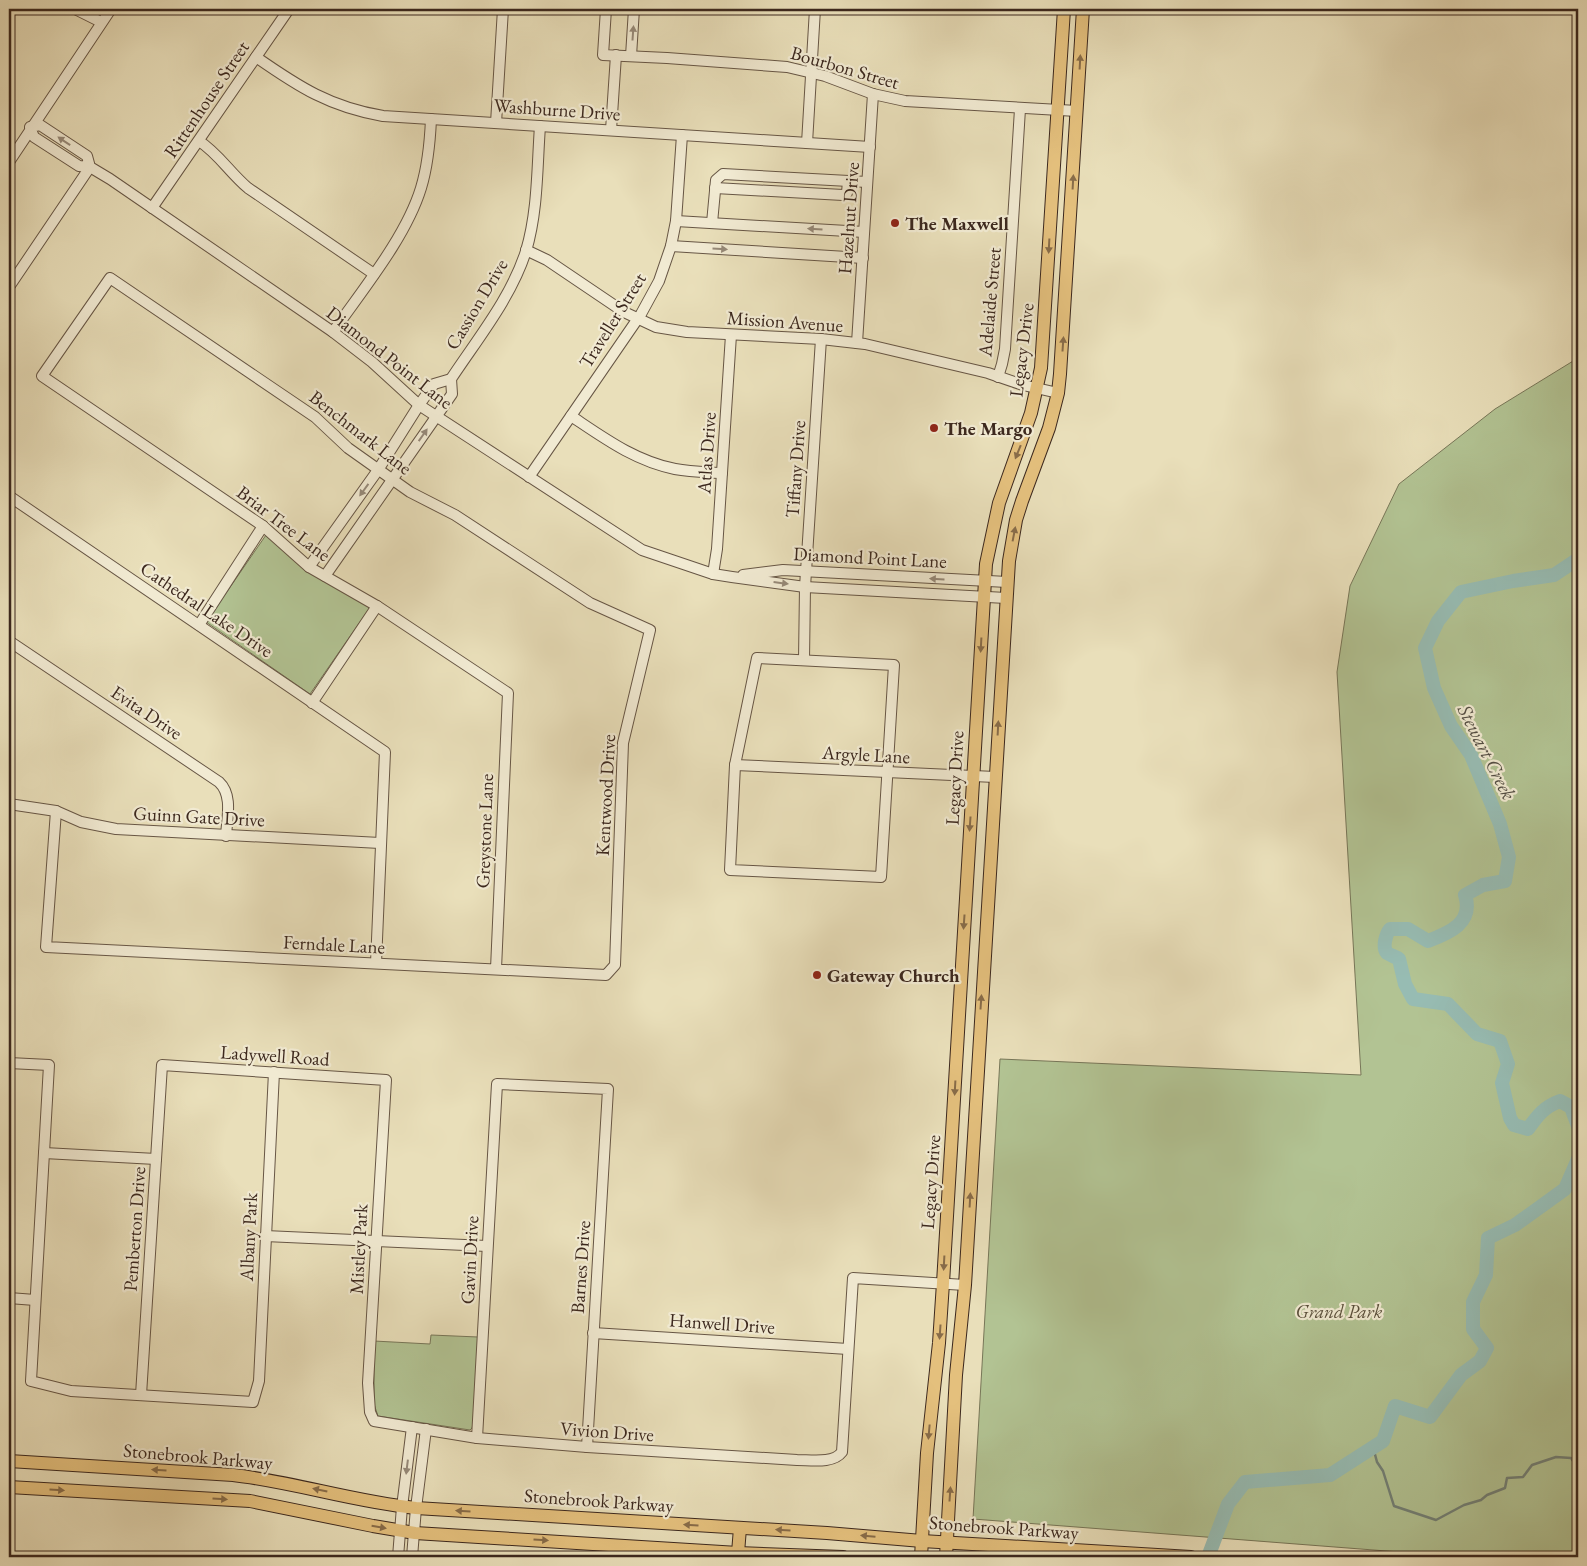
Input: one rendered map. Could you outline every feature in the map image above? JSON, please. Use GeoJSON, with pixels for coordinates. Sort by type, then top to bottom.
{"type":"FeatureCollection","features":[{"type":"Feature","properties":{"kind":"main road","name":"Legacy Drive"},"geometry":{"type":"LineString","coordinates":[[921,1557],[928,1445],[939,1343],[943,1283],[985,581],[989,544],[999,503],[1032,413],[1043,352],[1064,9]]}},
{"type":"Feature","properties":{"kind":"main road","name":"Legacy Drive"},"geometry":{"type":"LineString","coordinates":[[946,1557],[956,1375],[965,1284],[1007,582],[1016,520],[1042,450],[1058,393],[1084,9]]}},
{"type":"Feature","properties":{"kind":"main road"},"geometry":{"type":"LineString","coordinates":[[957,1050],[978,1051]]}},
{"type":"Feature","properties":{"kind":"main road","name":"Stonebrook Parkway"},"geometry":{"type":"LineString","coordinates":[[9,1461],[233,1475],[269,1479],[416,1508],[1191,1557]]}},
{"type":"Feature","properties":{"kind":"main road"},"geometry":{"type":"LineString","coordinates":[[9,1487],[250,1501],[413,1532],[738,1555],[843,1557]]}},
{"type":"Feature","properties":{"kind":"main road"},"geometry":{"type":"LineString","coordinates":[[738,1555],[740,1528]]}},
{"type":"Feature","properties":{"kind":"street"},"geometry":{"type":"LineString","coordinates":[[75,9],[101,22]]}},
{"type":"Feature","properties":{"kind":"street"},"geometry":{"type":"LineString","coordinates":[[9,162],[30,127],[111,9]]}},
{"type":"Feature","properties":{"kind":"street","name":"Rittenhouse Street"},"geometry":{"type":"LineString","coordinates":[[152,208],[289,9]]}},
{"type":"Feature","properties":{"kind":"street"},"geometry":{"type":"LineString","coordinates":[[496,123],[503,9]]}},
{"type":"Feature","properties":{"kind":"street","name":"Bourbon Street"},"geometry":{"type":"LineString","coordinates":[[606,9],[603,55],[774,66],[811,72],[873,94],[905,101],[1077,111]]}},
{"type":"Feature","properties":{"kind":"street"},"geometry":{"type":"LineString","coordinates":[[631,56],[634,9]]}},
{"type":"Feature","properties":{"kind":"street"},"geometry":{"type":"LineString","coordinates":[[807,143],[815,9]]}},
{"type":"Feature","properties":{"kind":"street"},"geometry":{"type":"LineString","coordinates":[[611,130],[616,55]]}},
{"type":"Feature","properties":{"kind":"street","name":"Washburne Drive"},"geometry":{"type":"LineString","coordinates":[[256,57],[307,91],[341,106],[383,116],[870,147]]}},
{"type":"Feature","properties":{"kind":"street","name":"Hazelnut Drive"},"geometry":{"type":"LineString","coordinates":[[857,343],[873,94]]}},
{"type":"Feature","properties":{"kind":"street","name":"Adelaide Street"},"geometry":{"type":"LineString","coordinates":[[998,377],[1005,349],[1020,109]]}},
{"type":"Feature","properties":{"kind":"street"},"geometry":{"type":"LineString","coordinates":[[333,332],[401,233],[417,199],[427,163],[432,119]]}},
{"type":"Feature","properties":{"kind":"street","name":"Diamond Point Lane"},"geometry":{"type":"LineString","coordinates":[[30,127],[40,125],[87,156],[90,167],[333,332],[372,362],[419,405],[642,550],[713,574],[732,577],[805,586],[1006,598]]}},
{"type":"Feature","properties":{"kind":"street","name":"Cassion Drive"},"geometry":{"type":"LineString","coordinates":[[325,576],[452,394],[451,379],[517,275],[526,250],[534,214],[540,126]]}},
{"type":"Feature","properties":{"kind":"street","name":"Traveller Street"},"geometry":{"type":"LineString","coordinates":[[529,477],[637,319],[659,281],[672,246],[676,221],[682,135]]}},
{"type":"Feature","properties":{"kind":"street"},"geometry":{"type":"LineString","coordinates":[[199,140],[215,153],[243,184],[374,274]]}},
{"type":"Feature","properties":{"kind":"street"},"geometry":{"type":"LineString","coordinates":[[9,287],[90,167]]}},
{"type":"Feature","properties":{"kind":"street"},"geometry":{"type":"LineString","coordinates":[[712,223],[716,180],[723,174],[867,182]]}},
{"type":"Feature","properties":{"kind":"street"},"geometry":{"type":"LineString","coordinates":[[715,188],[843,196],[847,193],[848,181]]}},
{"type":"Feature","properties":{"kind":"street"},"geometry":{"type":"LineString","coordinates":[[676,221],[864,232]]}},
{"type":"Feature","properties":{"kind":"street"},"geometry":{"type":"LineString","coordinates":[[672,246],[862,258]]}},
{"type":"Feature","properties":{"kind":"street","name":"Mission Avenue"},"geometry":{"type":"LineString","coordinates":[[526,250],[547,260],[617,308],[637,319],[656,326],[677,331],[821,339],[857,343],[1058,393]]}},
{"type":"Feature","properties":{"kind":"street","name":"Briar Tree Lane"},"geometry":{"type":"LineString","coordinates":[[110,278],[42,376],[263,526],[309,566],[377,606],[508,693]]}},
{"type":"Feature","properties":{"kind":"street","name":"Benchmark Lane"},"geometry":{"type":"LineString","coordinates":[[110,278],[315,417],[348,448],[410,492],[455,515],[590,603],[650,630]]}},
{"type":"Feature","properties":{"kind":"street","name":"Atlas Drive"},"geometry":{"type":"LineString","coordinates":[[713,574],[717,549],[731,335]]}},
{"type":"Feature","properties":{"kind":"street","name":"Tiffany Drive"},"geometry":{"type":"LineString","coordinates":[[804,660],[805,586],[821,339]]}},
{"type":"Feature","properties":{"kind":"street","name":"Cassion Drive"},"geometry":{"type":"LineString","coordinates":[[309,566],[378,470],[434,384],[451,379]]}},
{"type":"Feature","properties":{"kind":"street"},"geometry":{"type":"LineString","coordinates":[[571,416],[616,446],[649,462],[686,470],[722,473]]}},
{"type":"Feature","properties":{"kind":"street","name":"Cathedral Lake Drive"},"geometry":{"type":"LineString","coordinates":[[9,496],[385,752],[380,843]]}},
{"type":"Feature","properties":{"kind":"street"},"geometry":{"type":"LineString","coordinates":[[199,625],[263,526]]}},
{"type":"Feature","properties":{"kind":"street","name":"Diamond Point Lane"},"geometry":{"type":"LineString","coordinates":[[732,577],[783,570],[1007,582]]}},
{"type":"Feature","properties":{"kind":"street"},"geometry":{"type":"LineString","coordinates":[[312,702],[377,606]]}},
{"type":"Feature","properties":{"kind":"street","name":"Kentwood Drive"},"geometry":{"type":"LineString","coordinates":[[615,965],[623,743],[650,630]]}},
{"type":"Feature","properties":{"kind":"street","name":"Evita Drive"},"geometry":{"type":"LineString","coordinates":[[10,644],[224,786],[227,794],[226,836]]}},
{"type":"Feature","properties":{"kind":"street"},"geometry":{"type":"LineString","coordinates":[[757,658],[804,660],[894,665],[881,877],[730,870],[735,765],[757,658]]}},
{"type":"Feature","properties":{"kind":"street","name":"Greystone Lane"},"geometry":{"type":"LineString","coordinates":[[496,969],[508,693]]}},
{"type":"Feature","properties":{"kind":"street","name":"Argyle Lane"},"geometry":{"type":"LineString","coordinates":[[735,765],[995,777]]}},
{"type":"Feature","properties":{"kind":"street","name":"Guinn Gate Drive"},"geometry":{"type":"LineString","coordinates":[[12,805],[56,811],[81,822],[116,829],[380,843]]}},
{"type":"Feature","properties":{"kind":"street","name":"Ferndale Lane"},"geometry":{"type":"LineString","coordinates":[[56,811],[46,947],[606,975],[615,965]]}},
{"type":"Feature","properties":{"kind":"street"},"geometry":{"type":"LineString","coordinates":[[376,963],[380,843]]}},
{"type":"Feature","properties":{"kind":"street"},"geometry":{"type":"LineString","coordinates":[[9,1063],[49,1065],[30,1381],[71,1391],[141,1395]]}},
{"type":"Feature","properties":{"kind":"street","name":"Ladywell Road"},"geometry":{"type":"LineString","coordinates":[[162,1065],[386,1080]]}},
{"type":"Feature","properties":{"kind":"street","name":"Pemberton Drive"},"geometry":{"type":"LineString","coordinates":[[141,1395],[162,1065]]}},
{"type":"Feature","properties":{"kind":"street","name":"Albany Park"},"geometry":{"type":"LineString","coordinates":[[141,1395],[253,1402],[259,1381],[274,1072]]}},
{"type":"Feature","properties":{"kind":"street","name":"Mistley Park"},"geometry":{"type":"LineString","coordinates":[[374,1420],[370,1412],[368,1382],[386,1080]]}},
{"type":"Feature","properties":{"kind":"street","name":"Gavin Drive"},"geometry":{"type":"LineString","coordinates":[[477,1438],[497,1084],[608,1089]]}},
{"type":"Feature","properties":{"kind":"street","name":"Barnes Drive"},"geometry":{"type":"LineString","coordinates":[[587,1447],[608,1089]]}},
{"type":"Feature","properties":{"kind":"street"},"geometry":{"type":"LineString","coordinates":[[44,1153],[156,1159]]}},
{"type":"Feature","properties":{"kind":"street"},"geometry":{"type":"LineString","coordinates":[[265,1236],[487,1246]]}},
{"type":"Feature","properties":{"kind":"street"},"geometry":{"type":"LineString","coordinates":[[848,1349],[853,1278],[965,1284]]}},
{"type":"Feature","properties":{"kind":"street"},"geometry":{"type":"LineString","coordinates":[[9,1298],[35,1300]]}},
{"type":"Feature","properties":{"kind":"street","name":"Hanwell Drive"},"geometry":{"type":"LineString","coordinates":[[593,1333],[848,1349]]}},
{"type":"Feature","properties":{"kind":"street","name":"Vivion Drive"},"geometry":{"type":"LineString","coordinates":[[374,1420],[477,1438],[587,1447],[797,1460],[828,1460],[839,1456],[842,1452],[848,1349]]}},
{"type":"Feature","properties":{"kind":"street"},"geometry":{"type":"LineString","coordinates":[[398,1557],[412,1427]]}},
{"type":"Feature","properties":{"kind":"street"},"geometry":{"type":"LineString","coordinates":[[412,1557],[413,1532],[426,1429]]}},
{"type":"Feature","properties":{"kind":"green space","name":"Grand Park"},"geometry":{"type":"Polygon","coordinates":[[[1578,358],[1578,1557],[1464,1557],[973,1519],[1000,1059],[1361,1075],[1337,672],[1350,586],[1399,484],[1495,409],[1578,358]]]}},
{"type":"Feature","properties":{"kind":"green space"},"geometry":{"type":"Polygon","coordinates":[[[266,535],[371,606],[310,694],[206,622],[266,535]]]}},
{"type":"Feature","properties":{"kind":"green space"},"geometry":{"type":"Polygon","coordinates":[[[431,1335],[478,1337],[474,1421],[470,1430],[378,1416],[374,1404],[374,1341],[430,1344],[431,1335]]]}},
{"type":"Feature","properties":{"kind":"waterway","name":"Stewart Creek"},"geometry":{"type":"LineString","coordinates":[[1578,559],[1554,575],[1461,592],[1438,621],[1425,648],[1434,688],[1451,726],[1471,755],[1500,824],[1509,857],[1505,881],[1483,885],[1465,895],[1466,913],[1458,926],[1428,941],[1408,929],[1390,929],[1385,944],[1387,953],[1399,959],[1405,984],[1413,999],[1448,1004],[1477,1034],[1500,1041],[1508,1064],[1502,1083],[1510,1118],[1514,1125],[1528,1129],[1542,1112],[1560,1101],[1571,1107],[1578,1126]]}},
{"type":"Feature","properties":{"kind":"waterway","name":"Stewart Creek"},"geometry":{"type":"LineString","coordinates":[[1208,1557],[1228,1504],[1245,1482],[1330,1475],[1383,1441],[1395,1406],[1430,1417],[1461,1375],[1480,1361],[1487,1348],[1473,1329],[1473,1302],[1486,1275],[1488,1238],[1515,1225],[1565,1189],[1578,1159]]}},
{"type":"Feature","properties":{"kind":"waterway"},"geometry":{"type":"LineString","coordinates":[[1373,1447],[1394,1506],[1436,1520],[1464,1505],[1481,1500],[1487,1495],[1505,1488],[1507,1478],[1523,1477],[1532,1465],[1556,1457],[1571,1458],[1578,1468]]}},
{"type":"Feature","properties":{"kind":"place","name":"The Maxwell"},"geometry":{"type":"Point","coordinates":[895,223]}},
{"type":"Feature","properties":{"kind":"place","name":"The Margo"},"geometry":{"type":"Point","coordinates":[934,428]}},
{"type":"Feature","properties":{"kind":"place","name":"Gateway Church"},"geometry":{"type":"Point","coordinates":[817,975]}}]}
